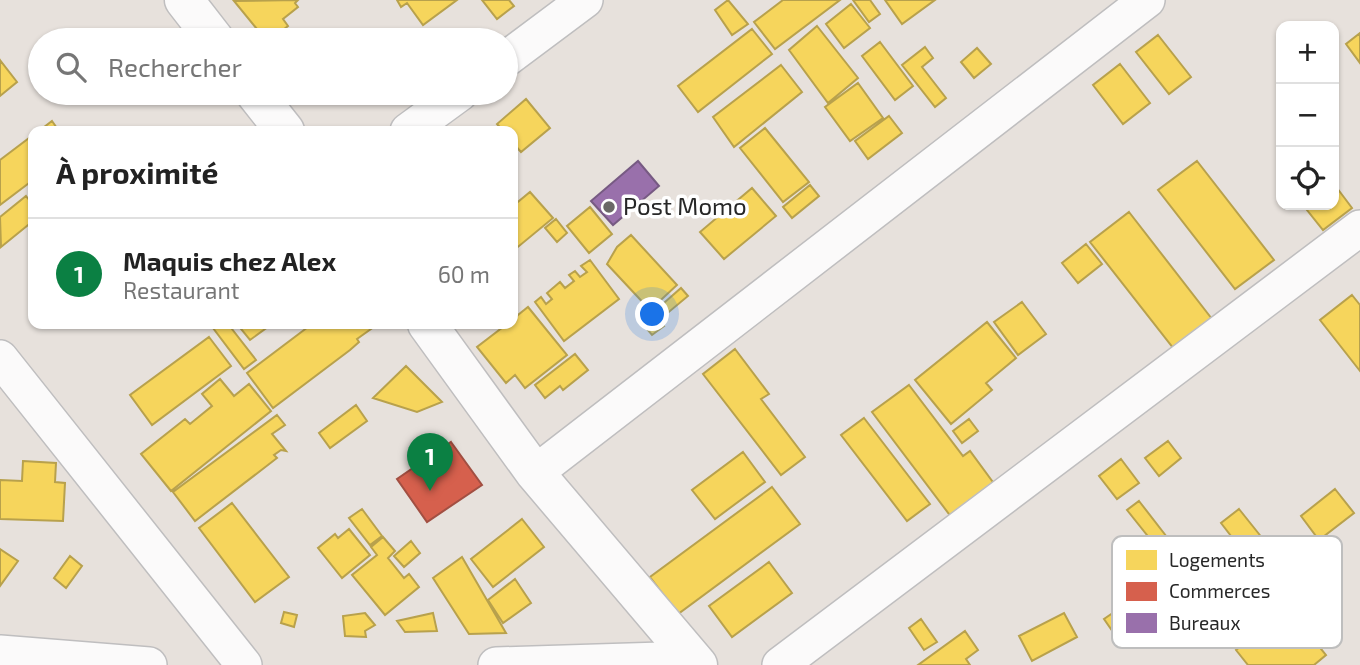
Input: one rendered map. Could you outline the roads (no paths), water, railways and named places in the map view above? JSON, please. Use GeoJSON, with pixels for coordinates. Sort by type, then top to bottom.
{"type":"FeatureCollection","features":[{"type":"Feature","properties":{"kind":"street"},"geometry":{"type":"LineString","coordinates":[[184,0],[206,28]]}},
{"type":"Feature","properties":{"kind":"street"},"geometry":{"type":"LineString","coordinates":[[518,50],[585,0]]}},
{"type":"Feature","properties":{"kind":"street"},"geometry":{"type":"LineString","coordinates":[[535,473],[1147,0]]}},
{"type":"Feature","properties":{"kind":"street"},"geometry":{"type":"LineString","coordinates":[[264,105],[281,126]]}},
{"type":"Feature","properties":{"kind":"street"},"geometry":{"type":"LineString","coordinates":[[415,126],[444,105]]}},
{"type":"Feature","properties":{"kind":"street"},"geometry":{"type":"LineString","coordinates":[[780,665],[1360,228]]}},
{"type":"Feature","properties":{"kind":"street"},"geometry":{"type":"LineString","coordinates":[[431,329],[535,473],[696,662]]}},
{"type":"Feature","properties":{"kind":"street"},"geometry":{"type":"LineString","coordinates":[[0,358],[244,665]]}},
{"type":"Feature","properties":{"kind":"street"},"geometry":{"type":"LineString","coordinates":[[0,653],[149,665]]}},
{"type":"Feature","properties":{"kind":"street"},"geometry":{"type":"LineString","coordinates":[[496,665],[696,662]]}},
{"type":"Feature","properties":{"kind":"place","name":"Post Momo"},"geometry":{"type":"Point","coordinates":[609,207]}},
{"type":"Feature","properties":{"kind":"place","name":"Maquis chez Alex"},"geometry":{"type":"Point","coordinates":[430,491]}}]}
